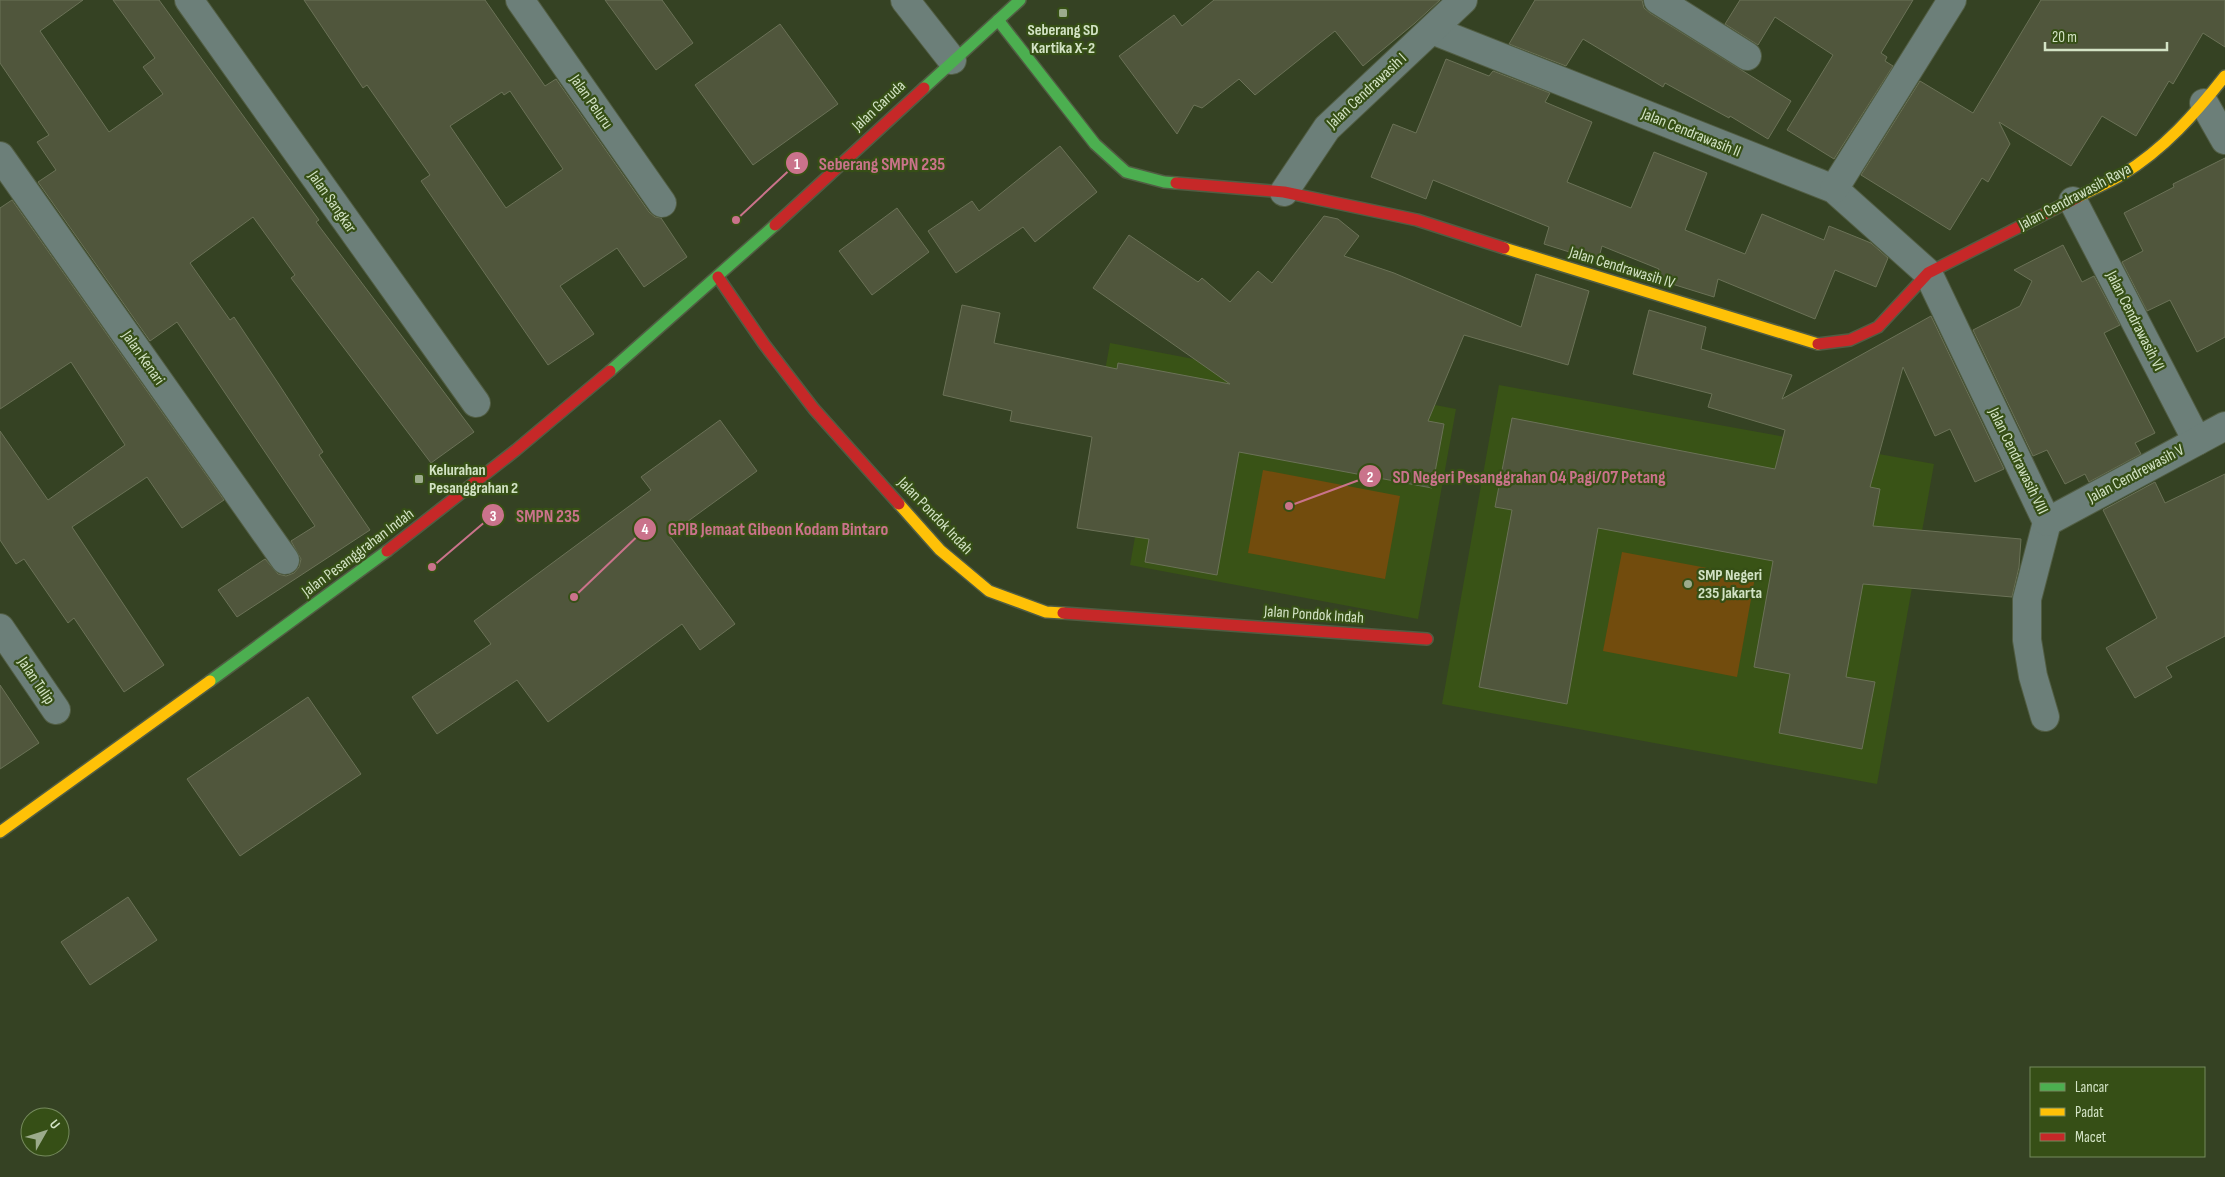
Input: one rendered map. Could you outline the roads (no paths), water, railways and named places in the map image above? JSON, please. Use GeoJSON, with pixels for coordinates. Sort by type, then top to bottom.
{"type":"FeatureCollection","features":[{"type":"Feature","properties":{"kind":"street","name":"Jalan Sangkar"},"geometry":{"type":"LineString","coordinates":[[189,0],[476,403]]}},
{"type":"Feature","properties":{"kind":"street","name":"Jalan Peluru"},"geometry":{"type":"LineString","coordinates":[[520,0],[662,204]]}},
{"type":"Feature","properties":{"kind":"street"},"geometry":{"type":"LineString","coordinates":[[906,0],[952,60]]}},
{"type":"Feature","properties":{"kind":"street","name":"Jalan Garuda"},"geometry":{"type":"LineString","coordinates":[[718,277],[952,60],[1020,0]]}},
{"type":"Feature","properties":{"kind":"street","name":"Jalan Cendrawasih I"},"geometry":{"type":"LineString","coordinates":[[1284,192],[1327,128],[1463,0]]}},
{"type":"Feature","properties":{"kind":"street"},"geometry":{"type":"LineString","coordinates":[[1658,0],[1747,56]]}},
{"type":"Feature","properties":{"kind":"street"},"geometry":{"type":"LineString","coordinates":[[1834,190],[1952,0]]}},
{"type":"Feature","properties":{"kind":"street"},"geometry":{"type":"LineString","coordinates":[[998,20],[1095,144],[1126,172],[1164,182],[1284,192]]}},
{"type":"Feature","properties":{"kind":"street","name":"Jalan Cendrawasih II"},"geometry":{"type":"LineString","coordinates":[[1432,30],[1834,190],[1928,273]]}},
{"type":"Feature","properties":{"kind":"street","name":"Jalan Cendrawasih Raya"},"geometry":{"type":"LineString","coordinates":[[1928,273],[2123,174],[2165,143],[2204,103],[2225,76]]}},
{"type":"Feature","properties":{"kind":"street"},"geometry":{"type":"LineString","coordinates":[[2204,103],[2225,140]]}},
{"type":"Feature","properties":{"kind":"street","name":"Jalan Kenari"},"geometry":{"type":"LineString","coordinates":[[0,156],[286,560]]}},
{"type":"Feature","properties":{"kind":"street","name":"Jalan Cendrawasih IV"},"geometry":{"type":"LineString","coordinates":[[1284,192],[1417,220],[1614,283],[1816,344],[1850,340],[1878,327],[1928,273]]}},
{"type":"Feature","properties":{"kind":"street","name":"Jalan Cendrawasih VI"},"geometry":{"type":"LineString","coordinates":[[2073,201],[2197,441]]}},
{"type":"Feature","properties":{"kind":"street","name":"Jalan Cendrawasih VIII"},"geometry":{"type":"LineString","coordinates":[[1928,273],[2047,522],[2027,599],[2027,632],[2033,676],[2046,717]]}},
{"type":"Feature","properties":{"kind":"street","name":"Jalan Pondok Indah"},"geometry":{"type":"LineString","coordinates":[[718,277],[764,344],[814,408],[940,550],[989,590],[1046,612],[1427,639]]}},
{"type":"Feature","properties":{"kind":"street","name":"Jalan Pesanggrahan Indah"},"geometry":{"type":"LineString","coordinates":[[0,832],[405,540],[518,449],[718,277]]}},
{"type":"Feature","properties":{"kind":"street","name":"Jalan Cendrewasih V"},"geometry":{"type":"LineString","coordinates":[[2047,522],[2225,426]]}},
{"type":"Feature","properties":{"kind":"street","name":"Jalan Tulip"},"geometry":{"type":"LineString","coordinates":[[0,628],[56,710]]}},
{"type":"Feature","properties":{"kind":"place","name":"Seberang SD Kartika X-2"},"geometry":{"type":"Point","coordinates":[1063,13]}},
{"type":"Feature","properties":{"kind":"place","name":"Seberang SMPN 235"},"geometry":{"type":"Point","coordinates":[736,220]}},
{"type":"Feature","properties":{"kind":"place","name":"Kelurahan Pesanggrahan 2"},"geometry":{"type":"Point","coordinates":[419,479]}},
{"type":"Feature","properties":{"kind":"place","name":"SD Negeri Pesanggrahan 04 Pagi/07 Petang"},"geometry":{"type":"Point","coordinates":[1289,506]}},
{"type":"Feature","properties":{"kind":"place","name":"SMPN 235"},"geometry":{"type":"Point","coordinates":[432,567]}},
{"type":"Feature","properties":{"kind":"place","name":"SMP Negeri 235 Jakarta"},"geometry":{"type":"Point","coordinates":[1688,584]}},
{"type":"Feature","properties":{"kind":"place","name":"GPIB Jemaat Gibeon Kodam Bintaro"},"geometry":{"type":"Point","coordinates":[574,597]}}]}
